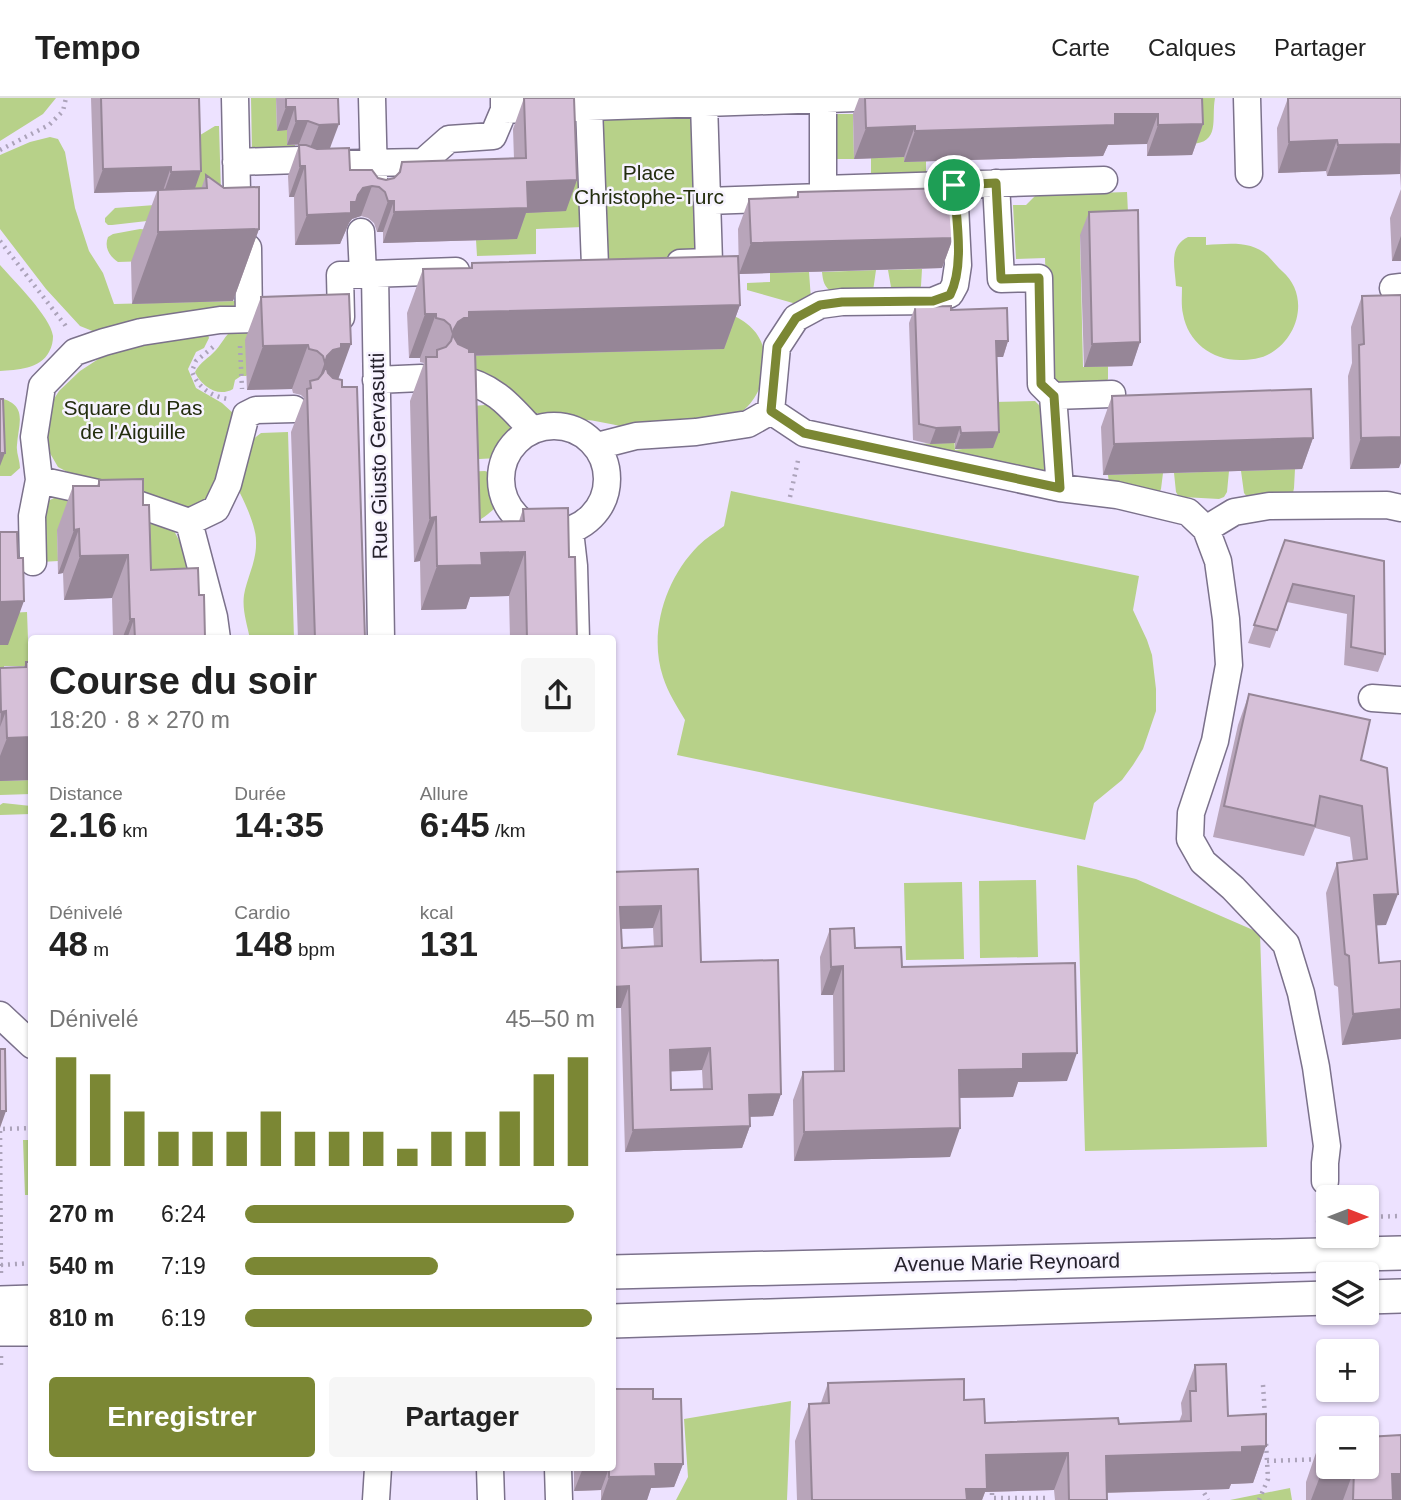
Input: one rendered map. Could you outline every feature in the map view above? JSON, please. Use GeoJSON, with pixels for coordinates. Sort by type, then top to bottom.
{"type":"FeatureCollection","features":[{"type":"Feature","properties":{"kind":"main road","name":"Avenue Marie Reynoard"},"geometry":{"type":"LineString","coordinates":[[616,1272],[1401,1253]]}},
{"type":"Feature","properties":{"kind":"main road"},"geometry":{"type":"LineString","coordinates":[[1379,1297],[1401,1296]]}},
{"type":"Feature","properties":{"kind":"main road"},"geometry":{"type":"LineString","coordinates":[[616,1321],[1316,1298]]}},
{"type":"Feature","properties":{"kind":"main road"},"geometry":{"type":"LineString","coordinates":[[0,1303],[28,1302]]}},
{"type":"Feature","properties":{"kind":"main road"},"geometry":{"type":"LineString","coordinates":[[0,1329],[28,1329]]}},
{"type":"Feature","properties":{"kind":"street"},"geometry":{"type":"LineString","coordinates":[[235,98],[237,237],[248,248],[245,330]]}},
{"type":"Feature","properties":{"kind":"street"},"geometry":{"type":"LineString","coordinates":[[367,198],[363,157],[372,98]]}},
{"type":"Feature","properties":{"kind":"street"},"geometry":{"type":"LineString","coordinates":[[236,162],[299,160],[306,164],[363,157],[423,162],[449,139],[493,136],[504,104],[589,107],[855,98]]}},
{"type":"Feature","properties":{"kind":"street"},"geometry":{"type":"LineString","coordinates":[[1247,98],[1249,174]]}},
{"type":"Feature","properties":{"kind":"street"},"geometry":{"type":"LineString","coordinates":[[707,201],[824,197],[823,100]]}},
{"type":"Feature","properties":{"kind":"street"},"geometry":{"type":"LineString","coordinates":[[659,264],[709,262],[704,103]]}},
{"type":"Feature","properties":{"kind":"street"},"geometry":{"type":"LineString","coordinates":[[568,267],[608,266],[589,107]]}},
{"type":"Feature","properties":{"kind":"street"},"geometry":{"type":"LineString","coordinates":[[824,189],[1104,180]]}},
{"type":"Feature","properties":{"kind":"street"},"geometry":{"type":"LineString","coordinates":[[996,183],[1001,279],[1039,278],[1041,384],[1054,396],[1060,488]]}},
{"type":"Feature","properties":{"kind":"street"},"geometry":{"type":"LineString","coordinates":[[771,411],[777,347],[796,318],[820,305],[842,302],[933,301],[950,295],[955,285],[958,265],[954,185]]}},
{"type":"Feature","properties":{"kind":"street","name":"Rue Giusto Gervasutti"},"geometry":{"type":"LineString","coordinates":[[361,232],[369,274],[368,398],[382,635]]}},
{"type":"Feature","properties":{"kind":"street"},"geometry":{"type":"LineString","coordinates":[[26,554],[38,480],[34,436],[42,386],[75,352],[141,332],[220,320],[245,330],[341,317],[340,275],[485,270]]}},
{"type":"Feature","properties":{"kind":"street"},"geometry":{"type":"LineString","coordinates":[[453,377],[471,381],[492,391],[512,407],[533,430]]}},
{"type":"Feature","properties":{"kind":"street"},"geometry":{"type":"LineString","coordinates":[[368,398],[421,378]]}},
{"type":"Feature","properties":{"kind":"street"},"geometry":{"type":"LineString","coordinates":[[1054,396],[1112,394]]}},
{"type":"Feature","properties":{"kind":"street"},"geometry":{"type":"LineString","coordinates":[[38,480],[120,498],[189,522],[216,509],[228,484],[246,415],[256,410],[294,409]]}},
{"type":"Feature","properties":{"kind":"street"},"geometry":{"type":"LineString","coordinates":[[597,446],[636,436],[696,432],[748,424],[771,411]]}},
{"type":"Feature","properties":{"kind":"street"},"geometry":{"type":"LineString","coordinates":[[771,411],[804,433],[1060,488],[1117,495],[1188,512],[1206,529],[1217,561],[1237,666],[1191,813],[1190,839],[1203,862],[1233,888],[1286,944],[1301,993],[1316,1067],[1327,1146],[1325,1181]]}},
{"type":"Feature","properties":{"kind":"street"},"geometry":{"type":"LineString","coordinates":[[550,425],[568,427],[584,434],[597,446],[605,461],[608,478],[606,496],[597,511],[585,523],[570,531],[552,533],[534,529],[519,520],[508,506],[502,489],[501,471],[507,454],[518,440],[533,430],[550,425]]}},
{"type":"Feature","properties":{"kind":"street"},"geometry":{"type":"LineString","coordinates":[[1206,529],[1234,512],[1269,506],[1387,505],[1401,508]]}},
{"type":"Feature","properties":{"kind":"street"},"geometry":{"type":"LineString","coordinates":[[189,522],[216,635]]}},
{"type":"Feature","properties":{"kind":"street"},"geometry":{"type":"LineString","coordinates":[[570,531],[576,635]]}},
{"type":"Feature","properties":{"kind":"street"},"geometry":{"type":"LineString","coordinates":[[1372,698],[1401,700]]}},
{"type":"Feature","properties":{"kind":"street"},"geometry":{"type":"LineString","coordinates":[[0,1015],[28,1041]]}},
{"type":"Feature","properties":{"kind":"street"},"geometry":{"type":"LineString","coordinates":[[376,1500],[378,1471]]}},
{"type":"Feature","properties":{"kind":"street"},"geometry":{"type":"LineString","coordinates":[[490,1471],[491,1498]]}},
{"type":"Feature","properties":{"kind":"street"},"geometry":{"type":"LineString","coordinates":[[558,1471],[559,1500]]}},
{"type":"Feature","properties":{"kind":"path"},"geometry":{"type":"LineString","coordinates":[[0,150],[49,125],[63,111],[66,98]]}},
{"type":"Feature","properties":{"kind":"path"},"geometry":{"type":"LineString","coordinates":[[0,241],[65,325],[75,352]]}},
{"type":"Feature","properties":{"kind":"path"},"geometry":{"type":"LineString","coordinates":[[220,320],[219,336],[213,347],[196,361],[191,371],[194,379],[204,389],[218,397],[243,401],[246,415]]}},
{"type":"Feature","properties":{"kind":"path"},"geometry":{"type":"LineString","coordinates":[[242,376],[245,330]]}},
{"type":"Feature","properties":{"kind":"path"},"geometry":{"type":"LineString","coordinates":[[790,497],[804,433]]}},
{"type":"Feature","properties":{"kind":"path"},"geometry":{"type":"LineString","coordinates":[[1,1224],[0,1129],[28,1128]]}},
{"type":"Feature","properties":{"kind":"path"},"geometry":{"type":"LineString","coordinates":[[1379,1217],[1401,1216]]}},
{"type":"Feature","properties":{"kind":"path"},"geometry":{"type":"LineString","coordinates":[[0,1265],[28,1263]]}},
{"type":"Feature","properties":{"kind":"path"},"geometry":{"type":"LineString","coordinates":[[1263,1384],[1265,1423]]}},
{"type":"Feature","properties":{"kind":"path"},"geometry":{"type":"LineString","coordinates":[[1259,1500],[1268,1479],[1266,1435]]}},
{"type":"Feature","properties":{"kind":"path"},"geometry":{"type":"LineString","coordinates":[[1267,1461],[1316,1459]]}},
{"type":"Feature","properties":{"kind":"path"},"geometry":{"type":"LineString","coordinates":[[1198,1483],[1208,1500]]}},
{"type":"Feature","properties":{"kind":"path"},"geometry":{"type":"LineString","coordinates":[[992,1484],[992,1498],[1047,1498]]}},
{"type":"Feature","properties":{"kind":"green space"},"geometry":{"type":"Polygon","coordinates":[[[0,98],[56,98],[43,114],[0,141],[0,98]]]}},
{"type":"Feature","properties":{"kind":"green space"},"geometry":{"type":"Polygon","coordinates":[[[251,98],[276,98],[277,130],[295,130],[295,151],[252,152],[251,98]]]}},
{"type":"Feature","properties":{"kind":"green space"},"geometry":{"type":"Polygon","coordinates":[[[1195,98],[1215,98],[1214,122],[1211,135],[1207,139],[1191,144],[1195,98]]]}},
{"type":"Feature","properties":{"kind":"green space","name":"Place Christophe-Turc"},"geometry":{"type":"Polygon","coordinates":[[[704,103],[709,262],[595,266],[589,107],[704,103]]]}},
{"type":"Feature","properties":{"kind":"green space"},"geometry":{"type":"Polygon","coordinates":[[[833,114],[853,114],[854,159],[834,159],[833,114]]]}},
{"type":"Feature","properties":{"kind":"green space"},"geometry":{"type":"Polygon","coordinates":[[[219,126],[221,193],[193,194],[192,140],[219,126]]]}},
{"type":"Feature","properties":{"kind":"green space"},"geometry":{"type":"Polygon","coordinates":[[[50,137],[58,139],[65,152],[75,208],[89,251],[103,273],[114,304],[235,301],[234,307],[95,332],[80,326],[46,289],[0,229],[0,155],[50,137]]]}},
{"type":"Feature","properties":{"kind":"green space"},"geometry":{"type":"Polygon","coordinates":[[[904,157],[904,162],[926,161],[926,173],[871,175],[871,158],[904,157]]]}},
{"type":"Feature","properties":{"kind":"green space"},"geometry":{"type":"Polygon","coordinates":[[[580,181],[582,227],[536,229],[536,254],[477,256],[476,240],[565,182],[580,181]]]}},
{"type":"Feature","properties":{"kind":"green space"},"geometry":{"type":"Polygon","coordinates":[[[1127,192],[1129,234],[1080,236],[1083,367],[1108,366],[1108,379],[1104,385],[1049,384],[1045,258],[1016,259],[1013,205],[1026,205],[1036,195],[1127,192]]]}},
{"type":"Feature","properties":{"kind":"green space"},"geometry":{"type":"Polygon","coordinates":[[[155,205],[147,221],[112,225],[105,222],[105,218],[115,208],[155,205]]]}},
{"type":"Feature","properties":{"kind":"green space"},"geometry":{"type":"Polygon","coordinates":[[[140,229],[152,230],[180,260],[115,260],[107,248],[108,237],[140,229]]]}},
{"type":"Feature","properties":{"kind":"green space"},"geometry":{"type":"Polygon","coordinates":[[[1188,237],[1206,237],[1206,245],[1239,244],[1254,247],[1268,256],[1290,280],[1296,291],[1298,314],[1289,336],[1281,346],[1263,357],[1240,360],[1220,357],[1196,341],[1186,324],[1182,307],[1182,287],[1176,286],[1174,265],[1178,246],[1188,237]]]}},
{"type":"Feature","properties":{"kind":"green space"},"geometry":{"type":"Polygon","coordinates":[[[0,265],[39,309],[51,328],[51,348],[45,358],[28,368],[0,371],[0,265]]]}},
{"type":"Feature","properties":{"kind":"green space"},"geometry":{"type":"Polygon","coordinates":[[[922,269],[919,290],[893,292],[888,270],[922,269]]]}},
{"type":"Feature","properties":{"kind":"green space"},"geometry":{"type":"Polygon","coordinates":[[[876,270],[873,291],[832,292],[824,284],[822,272],[876,270]]]}},
{"type":"Feature","properties":{"kind":"green space"},"geometry":{"type":"Polygon","coordinates":[[[809,272],[811,299],[800,305],[747,290],[747,283],[770,282],[770,273],[809,272]]]}},
{"type":"Feature","properties":{"kind":"green space"},"geometry":{"type":"Polygon","coordinates":[[[730,314],[749,325],[758,336],[764,349],[765,366],[761,384],[752,401],[738,414],[726,419],[629,427],[544,415],[529,411],[452,356],[723,349],[730,314]]]}},
{"type":"Feature","properties":{"kind":"green space"},"geometry":{"type":"Polygon","coordinates":[[[333,324],[246,376],[241,376],[235,380],[233,389],[222,392],[211,389],[201,382],[195,372],[232,330],[333,324]]]}},
{"type":"Feature","properties":{"kind":"green space","name":"Square du Pas de l'Aiguille"},"geometry":{"type":"Polygon","coordinates":[[[197,330],[207,331],[209,338],[204,348],[196,352],[188,369],[196,388],[222,403],[234,414],[235,436],[207,506],[190,510],[75,476],[58,467],[47,448],[47,410],[59,391],[80,371],[103,356],[197,330]]]}},
{"type":"Feature","properties":{"kind":"green space"},"geometry":{"type":"Polygon","coordinates":[[[0,398],[15,405],[20,417],[17,448],[20,468],[11,476],[0,476],[0,398]]]}},
{"type":"Feature","properties":{"kind":"green space"},"geometry":{"type":"Polygon","coordinates":[[[1035,401],[1044,411],[1047,467],[1042,472],[913,444],[949,443],[954,437],[955,450],[970,448],[992,402],[1035,401]]]}},
{"type":"Feature","properties":{"kind":"green space"},"geometry":{"type":"Polygon","coordinates":[[[494,406],[514,425],[509,443],[498,458],[461,460],[460,407],[494,406]]]}},
{"type":"Feature","properties":{"kind":"green space"},"geometry":{"type":"Polygon","coordinates":[[[288,432],[294,635],[249,635],[245,617],[245,588],[255,555],[256,535],[238,489],[251,441],[261,433],[288,432]]]}},
{"type":"Feature","properties":{"kind":"green space"},"geometry":{"type":"Polygon","coordinates":[[[1295,469],[1293,493],[1248,498],[1244,493],[1241,471],[1295,469]]]}},
{"type":"Feature","properties":{"kind":"green space"},"geometry":{"type":"Polygon","coordinates":[[[485,471],[493,474],[498,484],[500,499],[493,510],[471,526],[461,472],[485,471]]]}},
{"type":"Feature","properties":{"kind":"green space"},"geometry":{"type":"Polygon","coordinates":[[[1229,471],[1227,492],[1219,499],[1179,497],[1176,492],[1174,473],[1229,471]]]}},
{"type":"Feature","properties":{"kind":"green space"},"geometry":{"type":"Polygon","coordinates":[[[1163,473],[1159,493],[1109,483],[1108,475],[1163,473]]]}},
{"type":"Feature","properties":{"kind":"green space"},"geometry":{"type":"Polygon","coordinates":[[[731,491],[1139,576],[1133,610],[1152,655],[1156,711],[1143,749],[1133,765],[1122,780],[1094,803],[1085,840],[677,755],[685,720],[663,677],[659,660],[659,624],[669,590],[677,574],[698,546],[724,526],[731,491]]]}},
{"type":"Feature","properties":{"kind":"green space"},"geometry":{"type":"Polygon","coordinates":[[[74,495],[170,524],[188,565],[189,579],[186,589],[57,530],[58,561],[41,562],[46,502],[56,497],[74,495]]]}},
{"type":"Feature","properties":{"kind":"green space"},"geometry":{"type":"Polygon","coordinates":[[[27,612],[28,666],[4,666],[6,711],[0,711],[0,645],[8,645],[8,613],[27,612]]]}},
{"type":"Feature","properties":{"kind":"green space"},"geometry":{"type":"Polygon","coordinates":[[[28,780],[28,794],[0,795],[0,781],[28,780]]]}},
{"type":"Feature","properties":{"kind":"green space"},"geometry":{"type":"Polygon","coordinates":[[[0,805],[28,806],[28,814],[0,815],[0,805]]]}},
{"type":"Feature","properties":{"kind":"green space"},"geometry":{"type":"Polygon","coordinates":[[[1077,865],[1136,879],[1260,933],[1267,1147],[1085,1151],[1077,865]]]}},
{"type":"Feature","properties":{"kind":"green space"},"geometry":{"type":"Polygon","coordinates":[[[1036,880],[1038,957],[980,958],[979,881],[1036,880]]]}},
{"type":"Feature","properties":{"kind":"green space"},"geometry":{"type":"Polygon","coordinates":[[[962,882],[964,959],[906,960],[904,883],[962,882]]]}},
{"type":"Feature","properties":{"kind":"green space"},"geometry":{"type":"Polygon","coordinates":[[[23,1140],[28,1140],[28,1195],[25,1195],[23,1140]]]}},
{"type":"Feature","properties":{"kind":"green space"},"geometry":{"type":"Polygon","coordinates":[[[791,1401],[787,1500],[676,1500],[688,1477],[684,1419],[791,1401]]]}},
{"type":"Feature","properties":{"kind":"green space"},"geometry":{"type":"Polygon","coordinates":[[[1290,1488],[1292,1500],[1230,1500],[1290,1488]]]}},
{"type":"Feature","properties":{"kind":"building"},"geometry":{"type":"Polygon","coordinates":[[[101,98],[199,98],[201,171],[171,172],[171,167],[103,169],[101,98]]]}},
{"type":"Feature","properties":{"kind":"building"},"geometry":{"type":"Polygon","coordinates":[[[286,98],[338,98],[339,124],[319,125],[296,121],[295,107],[286,107],[286,98]]]}},
{"type":"Feature","properties":{"kind":"building"},"geometry":{"type":"Polygon","coordinates":[[[524,98],[574,98],[577,180],[527,182],[528,208],[394,212],[394,201],[388,201],[385,192],[372,186],[363,188],[356,202],[351,202],[351,213],[307,215],[305,166],[300,166],[299,145],[317,149],[349,148],[350,170],[372,170],[378,178],[386,180],[394,178],[400,172],[402,162],[526,158],[524,98]]]}},
{"type":"Feature","properties":{"kind":"building"},"geometry":{"type":"Polygon","coordinates":[[[865,98],[1202,98],[1203,124],[1158,125],[1158,114],[1115,114],[1115,125],[915,131],[915,126],[866,128],[865,98]]]}},
{"type":"Feature","properties":{"kind":"building"},"geometry":{"type":"Polygon","coordinates":[[[1288,98],[1401,98],[1401,144],[1338,145],[1337,140],[1289,142],[1288,98]]]}},
{"type":"Feature","properties":{"kind":"building"},"geometry":{"type":"Polygon","coordinates":[[[206,175],[224,188],[259,187],[259,229],[158,232],[158,190],[207,188],[206,175]]]}},
{"type":"Feature","properties":{"kind":"building"},"geometry":{"type":"Polygon","coordinates":[[[951,188],[953,238],[751,243],[749,199],[798,197],[798,192],[951,188]]]}},
{"type":"Feature","properties":{"kind":"building"},"geometry":{"type":"Polygon","coordinates":[[[1138,210],[1140,342],[1092,344],[1089,212],[1138,210]]]}},
{"type":"Feature","properties":{"kind":"building"},"geometry":{"type":"Polygon","coordinates":[[[738,256],[740,305],[469,312],[469,318],[458,322],[454,329],[458,344],[469,349],[469,352],[475,352],[480,522],[524,521],[523,509],[568,508],[569,557],[575,557],[577,635],[527,635],[525,552],[481,553],[482,565],[437,566],[436,517],[430,518],[426,357],[437,357],[437,350],[446,347],[453,334],[450,325],[436,318],[436,314],[425,314],[423,269],[472,268],[472,263],[738,256]]]}},
{"type":"Feature","properties":{"kind":"building"},"geometry":{"type":"Polygon","coordinates":[[[349,294],[351,344],[341,344],[341,348],[333,350],[327,356],[325,363],[323,356],[309,349],[308,345],[263,346],[261,297],[349,294]]]}},
{"type":"Feature","properties":{"kind":"building"},"geometry":{"type":"Polygon","coordinates":[[[1401,295],[1401,437],[1361,438],[1359,345],[1364,344],[1362,296],[1401,295]]]}},
{"type":"Feature","properties":{"kind":"building"},"geometry":{"type":"Polygon","coordinates":[[[951,306],[951,310],[1007,308],[1008,341],[996,341],[999,432],[961,433],[960,427],[936,428],[919,424],[915,307],[951,306]]]}},
{"type":"Feature","properties":{"kind":"building"},"geometry":{"type":"Polygon","coordinates":[[[326,366],[333,378],[342,380],[342,387],[357,387],[365,635],[315,635],[307,389],[311,388],[310,381],[318,379],[326,366]]]}},
{"type":"Feature","properties":{"kind":"building"},"geometry":{"type":"Polygon","coordinates":[[[1311,389],[1313,438],[1114,444],[1112,396],[1311,389]]]}},
{"type":"Feature","properties":{"kind":"building"},"geometry":{"type":"Polygon","coordinates":[[[0,399],[3,399],[5,453],[0,453],[0,399]]]}},
{"type":"Feature","properties":{"kind":"building"},"geometry":{"type":"Polygon","coordinates":[[[143,479],[143,505],[149,505],[151,570],[198,568],[199,595],[204,595],[205,635],[135,635],[134,619],[130,619],[128,555],[80,556],[79,529],[74,530],[73,486],[99,486],[99,480],[143,479]]]}},
{"type":"Feature","properties":{"kind":"building"},"geometry":{"type":"Polygon","coordinates":[[[0,532],[17,532],[18,558],[23,558],[24,601],[0,602],[0,532]]]}},
{"type":"Feature","properties":{"kind":"building"},"geometry":{"type":"Polygon","coordinates":[[[1285,540],[1384,561],[1385,654],[1351,647],[1354,596],[1293,584],[1277,630],[1254,625],[1285,540]]]}},
{"type":"Feature","properties":{"kind":"building"},"geometry":{"type":"Polygon","coordinates":[[[28,662],[28,737],[7,738],[6,711],[1,712],[0,668],[26,667],[28,662]]]}},
{"type":"Feature","properties":{"kind":"building"},"geometry":{"type":"Polygon","coordinates":[[[1249,694],[1370,720],[1361,760],[1387,768],[1398,894],[1374,895],[1379,963],[1401,961],[1401,1009],[1353,1014],[1349,956],[1345,954],[1337,863],[1367,859],[1362,806],[1320,796],[1315,826],[1224,806],[1249,694]]]}},
{"type":"Feature","properties":{"kind":"building"},"geometry":{"type":"Polygon","coordinates":[[[698,869],[701,962],[778,960],[781,1094],[749,1095],[750,1126],[633,1130],[629,986],[616,987],[616,872],[698,869]],[[661,906],[620,907],[622,948],[662,946],[661,906]],[[710,1048],[670,1050],[671,1090],[712,1089],[710,1048]]]}},
{"type":"Feature","properties":{"kind":"building"},"geometry":{"type":"Polygon","coordinates":[[[854,928],[855,948],[901,947],[902,967],[1075,963],[1077,1053],[1023,1054],[1023,1069],[959,1070],[960,1128],[804,1132],[803,1072],[844,1071],[843,966],[831,967],[830,929],[854,928]]]}},
{"type":"Feature","properties":{"kind":"building"},"geometry":{"type":"Polygon","coordinates":[[[0,1049],[5,1049],[6,1111],[0,1111],[0,1049]]]}},
{"type":"Feature","properties":{"kind":"building"},"geometry":{"type":"Polygon","coordinates":[[[1226,1364],[1228,1416],[1266,1414],[1266,1446],[1242,1447],[1242,1452],[1106,1456],[1107,1500],[1069,1500],[1068,1453],[986,1455],[987,1489],[966,1489],[967,1500],[812,1500],[809,1404],[829,1403],[828,1383],[964,1379],[964,1400],[984,1399],[985,1423],[1118,1418],[1119,1424],[1191,1421],[1190,1391],[1196,1391],[1195,1365],[1226,1364]]]}},
{"type":"Feature","properties":{"kind":"building"},"geometry":{"type":"Polygon","coordinates":[[[616,1389],[653,1389],[653,1399],[681,1399],[683,1464],[655,1464],[656,1476],[609,1477],[609,1471],[616,1471],[616,1389]]]}},
{"type":"Feature","properties":{"kind":"building"},"geometry":{"type":"Polygon","coordinates":[[[1401,1435],[1401,1474],[1392,1474],[1393,1500],[1353,1500],[1354,1479],[1379,1479],[1379,1436],[1401,1435]]]}},
{"type":"Feature","properties":{"kind":"route"},"geometry":{"type":"LineString","coordinates":[[996,183],[1001,279],[1039,278],[1041,384],[1054,396],[1060,488],[804,433],[771,411],[777,347],[796,318],[820,305],[842,302],[933,301],[950,295],[955,285],[958,265],[954,185],[996,183]]}}]}
